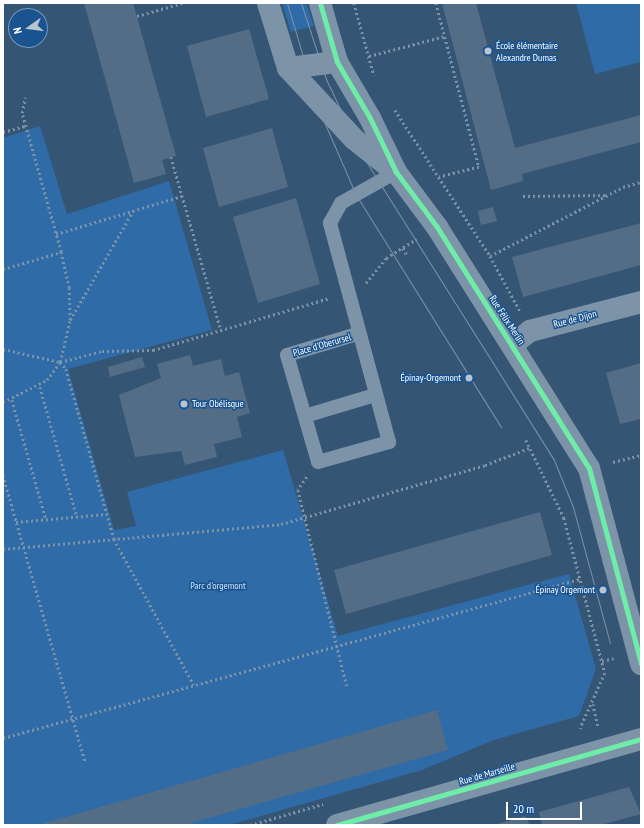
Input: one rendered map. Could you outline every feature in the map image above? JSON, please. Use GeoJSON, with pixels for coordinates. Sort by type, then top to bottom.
{"type":"FeatureCollection","features":[{"type":"Feature","properties":{"kind":"street","name":"Rue Félix Merlin"},"geometry":{"type":"LineString","coordinates":[[268,3],[288,68],[354,139],[396,172]]}},
{"type":"Feature","properties":{"kind":"street","name":"Rue Félix Merlin"},"geometry":{"type":"LineString","coordinates":[[320,3],[337,62],[370,118],[396,172],[437,227],[589,468],[641,664]]}},
{"type":"Feature","properties":{"kind":"street"},"geometry":{"type":"LineString","coordinates":[[288,68],[337,62]]}},
{"type":"Feature","properties":{"kind":"street","name":"Rue de Dijon"},"geometry":{"type":"LineString","coordinates":[[512,345],[530,331],[641,302]]}},
{"type":"Feature","properties":{"kind":"street","name":"Rue de Marseille"},"geometry":{"type":"LineString","coordinates":[[337,825],[388,818],[641,739]]}},
{"type":"Feature","properties":{"kind":"lane"},"geometry":{"type":"LineString","coordinates":[[357,334],[348,293],[330,228],[331,218],[341,203],[396,172]]}},
{"type":"Feature","properties":{"kind":"lane","name":"Place d'Oberursel"},"geometry":{"type":"LineString","coordinates":[[357,334],[375,396],[389,442],[318,462],[287,355],[357,334]]}},
{"type":"Feature","properties":{"kind":"lane"},"geometry":{"type":"LineString","coordinates":[[305,416],[375,396]]}},
{"type":"Feature","properties":{"kind":"path"},"geometry":{"type":"LineString","coordinates":[[137,16],[182,3]]}},
{"type":"Feature","properties":{"kind":"path"},"geometry":{"type":"LineString","coordinates":[[354,3],[375,80]]}},
{"type":"Feature","properties":{"kind":"path"},"geometry":{"type":"LineString","coordinates":[[436,3],[479,166],[439,177]]}},
{"type":"Feature","properties":{"kind":"path"},"geometry":{"type":"LineString","coordinates":[[369,56],[445,36]]}},
{"type":"Feature","properties":{"kind":"path"},"geometry":{"type":"LineString","coordinates":[[25,97],[22,113],[61,252],[68,288],[70,320]]}},
{"type":"Feature","properties":{"kind":"path"},"geometry":{"type":"LineString","coordinates":[[392,106],[490,256],[530,331]]}},
{"type":"Feature","properties":{"kind":"path"},"geometry":{"type":"LineString","coordinates":[[3,132],[26,126]]}},
{"type":"Feature","properties":{"kind":"path"},"geometry":{"type":"LineString","coordinates":[[171,157],[221,330]]}},
{"type":"Feature","properties":{"kind":"path"},"geometry":{"type":"LineString","coordinates":[[490,256],[608,195],[641,182]]}},
{"type":"Feature","properties":{"kind":"path"},"geometry":{"type":"LineString","coordinates":[[523,196],[608,195]]}},
{"type":"Feature","properties":{"kind":"path"},"geometry":{"type":"LineString","coordinates":[[56,234],[182,196]]}},
{"type":"Feature","properties":{"kind":"path"},"geometry":{"type":"LineString","coordinates":[[3,402],[12,400],[40,386],[60,362],[70,320],[133,210]]}},
{"type":"Feature","properties":{"kind":"path"},"geometry":{"type":"LineString","coordinates":[[3,349],[60,362],[102,350],[153,350],[348,293],[370,281],[386,258],[437,227]]}},
{"type":"Feature","properties":{"kind":"path"},"geometry":{"type":"LineString","coordinates":[[403,248],[407,255]]}},
{"type":"Feature","properties":{"kind":"path"},"geometry":{"type":"LineString","coordinates":[[3,269],[61,252]]}},
{"type":"Feature","properties":{"kind":"path"},"geometry":{"type":"LineString","coordinates":[[60,362],[66,369],[114,539],[194,685]]}},
{"type":"Feature","properties":{"kind":"path"},"geometry":{"type":"LineString","coordinates":[[40,386],[77,517]]}},
{"type":"Feature","properties":{"kind":"path"},"geometry":{"type":"LineString","coordinates":[[12,400],[46,519]]}},
{"type":"Feature","properties":{"kind":"path"},"geometry":{"type":"LineString","coordinates":[[526,440],[554,492],[580,579],[605,673],[581,729]]}},
{"type":"Feature","properties":{"kind":"path"},"geometry":{"type":"LineString","coordinates":[[3,549],[281,524],[485,465],[529,448]]}},
{"type":"Feature","properties":{"kind":"path"},"geometry":{"type":"LineString","coordinates":[[589,468],[641,455]]}},
{"type":"Feature","properties":{"kind":"path"},"geometry":{"type":"LineString","coordinates":[[318,462],[298,490],[347,686]]}},
{"type":"Feature","properties":{"kind":"path"},"geometry":{"type":"LineString","coordinates":[[3,475],[85,761]]}},
{"type":"Feature","properties":{"kind":"path"},"geometry":{"type":"LineString","coordinates":[[16,522],[107,514]]}},
{"type":"Feature","properties":{"kind":"path"},"geometry":{"type":"LineString","coordinates":[[3,738],[580,579]]}},
{"type":"Feature","properties":{"kind":"green space"},"geometry":{"type":"Polygon","coordinates":[[[282,3],[306,3],[314,26],[291,32],[282,3]]]}},
{"type":"Feature","properties":{"kind":"green space"},"geometry":{"type":"Polygon","coordinates":[[[576,3],[641,3],[641,62],[595,74],[576,3]]]}},
{"type":"Feature","properties":{"kind":"green space","name":"Parc d'orgemont"},"geometry":{"type":"Polygon","coordinates":[[[40,126],[67,214],[169,181],[212,330],[68,369],[114,530],[136,526],[127,492],[283,450],[338,636],[569,574],[596,669],[579,716],[494,740],[422,770],[229,825],[3,825],[3,138],[40,126]]]}},
{"type":"Feature","properties":{"kind":"building"},"geometry":{"type":"Polygon","coordinates":[[[84,3],[133,3],[176,156],[162,160],[166,174],[134,183],[84,3]]]}},
{"type":"Feature","properties":{"kind":"building"},"geometry":{"type":"Polygon","coordinates":[[[442,3],[476,3],[515,148],[641,115],[641,142],[522,174],[523,181],[491,190],[442,3]]]}},
{"type":"Feature","properties":{"kind":"building"},"geometry":{"type":"Polygon","coordinates":[[[249,29],[269,99],[206,117],[187,46],[249,29]]]}},
{"type":"Feature","properties":{"kind":"building"},"geometry":{"type":"Polygon","coordinates":[[[272,128],[288,187],[219,207],[203,148],[272,128]]]}},
{"type":"Feature","properties":{"kind":"building"},"geometry":{"type":"Polygon","coordinates":[[[296,198],[320,284],[258,303],[233,217],[296,198]]]}},
{"type":"Feature","properties":{"kind":"building"},"geometry":{"type":"Polygon","coordinates":[[[493,207],[497,221],[481,225],[478,211],[493,207]]]}},
{"type":"Feature","properties":{"kind":"building"},"geometry":{"type":"Polygon","coordinates":[[[641,223],[641,265],[523,297],[512,257],[641,223]]]}},
{"type":"Feature","properties":{"kind":"building","name":"Tour Obélisque"},"geometry":{"type":"Polygon","coordinates":[[[190,355],[193,366],[221,359],[225,376],[239,372],[250,413],[237,417],[242,437],[214,444],[217,457],[185,465],[181,451],[135,457],[119,395],[161,378],[157,364],[190,355]]]}},
{"type":"Feature","properties":{"kind":"building"},"geometry":{"type":"Polygon","coordinates":[[[142,357],[145,367],[110,377],[108,367],[142,357]]]}},
{"type":"Feature","properties":{"kind":"building"},"geometry":{"type":"Polygon","coordinates":[[[641,363],[641,419],[620,424],[606,373],[641,363]]]}},
{"type":"Feature","properties":{"kind":"building"},"geometry":{"type":"Polygon","coordinates":[[[540,512],[552,555],[346,614],[334,570],[540,512]]]}},
{"type":"Feature","properties":{"kind":"building"},"geometry":{"type":"Polygon","coordinates":[[[437,710],[448,750],[184,825],[38,825],[437,710]]]}},
{"type":"Feature","properties":{"kind":"building"},"geometry":{"type":"Polygon","coordinates":[[[629,787],[641,814],[601,825],[542,825],[539,812],[629,787]]]}},
{"type":"Feature","properties":{"kind":"building"},"geometry":{"type":"Polygon","coordinates":[[[525,816],[530,825],[494,825],[525,816]]]}},
{"type":"Feature","properties":{"kind":"tram line"},"geometry":{"type":"LineString","coordinates":[[287,3],[319,110],[356,195],[501,427]]}},
{"type":"Feature","properties":{"kind":"tram line"},"geometry":{"type":"LineString","coordinates":[[301,3],[326,79],[362,155],[554,460],[573,507],[610,643]]}},
{"type":"Feature","properties":{"kind":"cycle path"},"geometry":{"type":"LineString","coordinates":[[320,3],[337,62],[370,118],[396,172],[437,227],[589,468],[641,664]]}},
{"type":"Feature","properties":{"kind":"cycle path"},"geometry":{"type":"LineString","coordinates":[[337,825],[641,739]]}},
{"type":"Feature","properties":{"kind":"place","name":"École élémentaire Alexandre Dumas"},"geometry":{"type":"Point","coordinates":[488,51]}},
{"type":"Feature","properties":{"kind":"place","name":"Épinay-Orgemont"},"geometry":{"type":"Point","coordinates":[469,378]}},
{"type":"Feature","properties":{"kind":"place","name":"Tour Obélisque"},"geometry":{"type":"Point","coordinates":[184,404]}},
{"type":"Feature","properties":{"kind":"place","name":"Épinay Orgemont"},"geometry":{"type":"Point","coordinates":[603,590]}}]}
